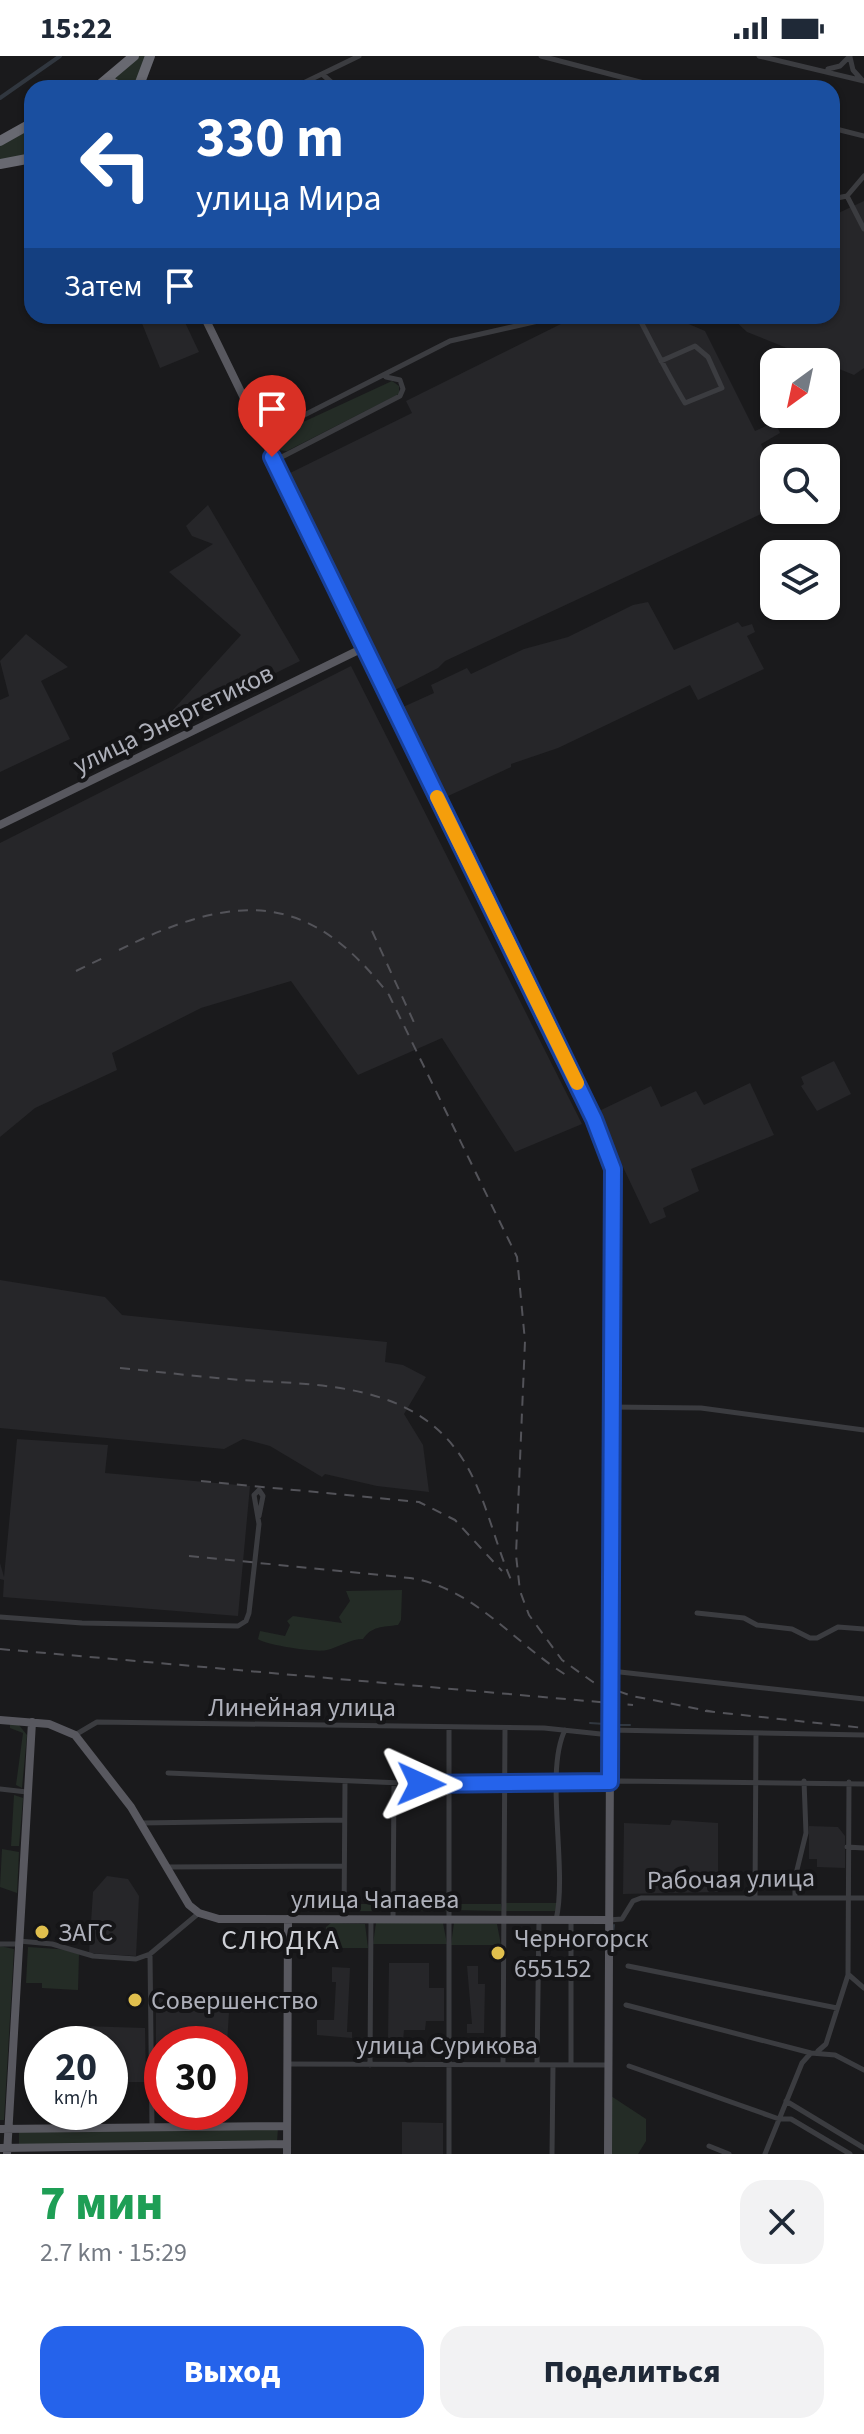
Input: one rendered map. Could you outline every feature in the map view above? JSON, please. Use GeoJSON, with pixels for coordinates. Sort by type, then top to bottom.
{"type":"FeatureCollection","features":[{"type":"Feature","properties":{"kind":"highway"},"geometry":{"type":"LineString","coordinates":[[106,80],[134,56]]}},
{"type":"Feature","properties":{"kind":"highway"},"geometry":{"type":"LineString","coordinates":[[141,80],[150,56]]}},
{"type":"Feature","properties":{"kind":"highway"},"geometry":{"type":"LineString","coordinates":[[0,141],[24,128]]}},
{"type":"Feature","properties":{"kind":"highway"},"geometry":{"type":"LineString","coordinates":[[0,164],[24,160]]}},
{"type":"Feature","properties":{"kind":"main road"},"geometry":{"type":"LineString","coordinates":[[208,324],[608,1150],[613,1172],[608,2154]]}},
{"type":"Feature","properties":{"kind":"main road","name":"улица Энергетиков"},"geometry":{"type":"LineString","coordinates":[[0,825],[363,648]]}},
{"type":"Feature","properties":{"kind":"main road"},"geometry":{"type":"LineString","coordinates":[[0,1720],[49,1724],[75,1735],[141,1823],[183,1897],[199,1913]]}},
{"type":"Feature","properties":{"kind":"main road"},"geometry":{"type":"LineString","coordinates":[[32,1722],[5,2150],[287,2149],[288,1919]]}},
{"type":"Feature","properties":{"kind":"main road","name":"улица Чапаева"},"geometry":{"type":"LineString","coordinates":[[199,1913],[219,1919],[608,1920]]}},
{"type":"Feature","properties":{"kind":"main road"},"geometry":{"type":"LineString","coordinates":[[248,2126],[287,2126]]}},
{"type":"Feature","properties":{"kind":"main road"},"geometry":{"type":"LineString","coordinates":[[4,2129],[144,2127]]}},
{"type":"Feature","properties":{"kind":"street"},"geometry":{"type":"LineString","coordinates":[[310,80],[359,56]]}},
{"type":"Feature","properties":{"kind":"street"},"geometry":{"type":"LineString","coordinates":[[541,56],[632,80]]}},
{"type":"Feature","properties":{"kind":"street"},"geometry":{"type":"LineString","coordinates":[[759,56],[864,82]]}},
{"type":"Feature","properties":{"kind":"street"},"geometry":{"type":"LineString","coordinates":[[823,70],[840,66],[850,56]]}},
{"type":"Feature","properties":{"kind":"street"},"geometry":{"type":"LineString","coordinates":[[850,56],[853,70],[864,82]]}},
{"type":"Feature","properties":{"kind":"street"},"geometry":{"type":"LineString","coordinates":[[322,74],[329,80]]}},
{"type":"Feature","properties":{"kind":"street"},"geometry":{"type":"LineString","coordinates":[[840,130],[864,136]]}},
{"type":"Feature","properties":{"kind":"street"},"geometry":{"type":"LineString","coordinates":[[840,197],[847,196],[864,176]]}},
{"type":"Feature","properties":{"kind":"street"},"geometry":{"type":"LineString","coordinates":[[847,196],[864,229]]}},
{"type":"Feature","properties":{"kind":"street"},"geometry":{"type":"LineString","coordinates":[[262,436],[385,377],[450,341],[525,324]]}},
{"type":"Feature","properties":{"kind":"street"},"geometry":{"type":"LineString","coordinates":[[642,324],[661,361],[685,403],[722,388],[708,357],[695,346],[661,361]]}},
{"type":"Feature","properties":{"kind":"street"},"geometry":{"type":"LineString","coordinates":[[274,461],[400,396],[403,389],[400,380],[385,377]]}},
{"type":"Feature","properties":{"kind":"street"},"geometry":{"type":"LineString","coordinates":[[611,1407],[701,1408],[864,1430]]}},
{"type":"Feature","properties":{"kind":"street"},"geometry":{"type":"LineString","coordinates":[[0,1617],[82,1623],[238,1626],[246,1621],[249,1613],[259,1516]]}},
{"type":"Feature","properties":{"kind":"street"},"geometry":{"type":"LineString","coordinates":[[697,1613],[744,1618],[757,1625],[792,1629],[810,1638],[838,1627],[864,1629]]}},
{"type":"Feature","properties":{"kind":"street"},"geometry":{"type":"LineString","coordinates":[[610,1670],[864,1699]]}},
{"type":"Feature","properties":{"kind":"street","name":"Линейная улица"},"geometry":{"type":"LineString","coordinates":[[75,1735],[97,1722],[864,1735]]}},
{"type":"Feature","properties":{"kind":"street"},"geometry":{"type":"LineString","coordinates":[[449,1728],[449,2154]]}},
{"type":"Feature","properties":{"kind":"street"},"geometry":{"type":"LineString","coordinates":[[503,2064],[505,1728]]}},
{"type":"Feature","properties":{"kind":"street"},"geometry":{"type":"LineString","coordinates":[[556,1920],[560,1740],[565,1730]]}},
{"type":"Feature","properties":{"kind":"street"},"geometry":{"type":"LineString","coordinates":[[755,1897],[756,1734]]}},
{"type":"Feature","properties":{"kind":"street"},"geometry":{"type":"LineString","coordinates":[[168,1773],[448,1785],[757,1781],[862,1784]]}},
{"type":"Feature","properties":{"kind":"street"},"geometry":{"type":"LineString","coordinates":[[795,1897],[795,1878],[806,1833],[804,1781]]}},
{"type":"Feature","properties":{"kind":"street"},"geometry":{"type":"LineString","coordinates":[[344,1919],[345,1782]]}},
{"type":"Feature","properties":{"kind":"street"},"geometry":{"type":"LineString","coordinates":[[765,2154],[802,2063],[826,2044],[845,1989],[848,1975],[849,1782]]}},
{"type":"Feature","properties":{"kind":"street"},"geometry":{"type":"LineString","coordinates":[[393,1919],[394,1783]]}},
{"type":"Feature","properties":{"kind":"street"},"geometry":{"type":"LineString","coordinates":[[0,1789],[28,1792]]}},
{"type":"Feature","properties":{"kind":"street"},"geometry":{"type":"LineString","coordinates":[[141,1823],[344,1820]]}},
{"type":"Feature","properties":{"kind":"street"},"geometry":{"type":"LineString","coordinates":[[847,1847],[864,1848]]}},
{"type":"Feature","properties":{"kind":"street","name":"улица Чапаева"},"geometry":{"type":"LineString","coordinates":[[166,1867],[343,1866]]}},
{"type":"Feature","properties":{"kind":"street","name":"Рабочая улица"},"geometry":{"type":"LineString","coordinates":[[608,1920],[623,1921],[633,1901],[641,1898],[864,1898]]}},
{"type":"Feature","properties":{"kind":"street"},"geometry":{"type":"LineString","coordinates":[[0,1944],[61,1945],[93,1956],[136,1959],[150,1954],[199,1913]]}},
{"type":"Feature","properties":{"kind":"street"},"geometry":{"type":"LineString","coordinates":[[370,2065],[371,1919]]}},
{"type":"Feature","properties":{"kind":"street"},"geometry":{"type":"LineString","coordinates":[[537,2065],[539,1920]]}},
{"type":"Feature","properties":{"kind":"street"},"geometry":{"type":"LineString","coordinates":[[571,1920],[571,2065]]}},
{"type":"Feature","properties":{"kind":"street"},"geometry":{"type":"LineString","coordinates":[[150,1954],[151,2026]]}},
{"type":"Feature","properties":{"kind":"street"},"geometry":{"type":"LineString","coordinates":[[628,1966],[837,2008]]}},
{"type":"Feature","properties":{"kind":"street"},"geometry":{"type":"LineString","coordinates":[[848,1975],[861,1986]]}},
{"type":"Feature","properties":{"kind":"street"},"geometry":{"type":"LineString","coordinates":[[845,1989],[861,1986]]}},
{"type":"Feature","properties":{"kind":"street"},"geometry":{"type":"LineString","coordinates":[[626,2005],[815,2052],[864,2070]]}},
{"type":"Feature","properties":{"kind":"street","name":"улица Сурикова"},"geometry":{"type":"LineString","coordinates":[[287,2064],[608,2065]]}},
{"type":"Feature","properties":{"kind":"street"},"geometry":{"type":"LineString","coordinates":[[552,2154],[553,2065]]}},
{"type":"Feature","properties":{"kind":"street"},"geometry":{"type":"LineString","coordinates":[[629,2066],[779,2119],[791,2119],[850,2154]]}},
{"type":"Feature","properties":{"kind":"street"},"geometry":{"type":"LineString","coordinates":[[786,2101],[864,2148]]}},
{"type":"Feature","properties":{"kind":"street"},"geometry":{"type":"LineString","coordinates":[[709,2146],[729,2154]]}},
{"type":"Feature","properties":{"kind":"shaded area"},"geometry":{"type":"Polygon","coordinates":[[[137,56],[147,56],[137,80],[112,80],[137,56]]]}},
{"type":"Feature","properties":{"kind":"shaded area"},"geometry":{"type":"Polygon","coordinates":[[[24,130],[24,156],[0,161],[0,144],[24,130]]]}},
{"type":"Feature","properties":{"kind":"shaded area"},"geometry":{"type":"Polygon","coordinates":[[[864,201],[864,368],[854,375],[840,369],[840,348],[787,348],[747,332],[738,324],[840,324],[840,212],[864,201]]]}},
{"type":"Feature","properties":{"kind":"shaded area"},"geometry":{"type":"Polygon","coordinates":[[[142,324],[186,324],[199,352],[160,368],[142,324]]]}},
{"type":"Feature","properties":{"kind":"shaded area"},"geometry":{"type":"Polygon","coordinates":[[[561,324],[689,324],[705,331],[755,431],[778,428],[780,433],[760,444],[760,514],[445,661],[438,668],[395,690],[286,475],[412,413],[406,401],[561,324]]]}},
{"type":"Feature","properties":{"kind":"shaded area"},"geometry":{"type":"Polygon","coordinates":[[[392,381],[399,386],[399,394],[287,451],[277,450],[273,436],[392,381]]]}},
{"type":"Feature","properties":{"kind":"shaded area"},"geometry":{"type":"Polygon","coordinates":[[[208,505],[300,661],[167,727],[162,722],[241,635],[169,572],[213,544],[192,536],[186,526],[208,505]]]}},
{"type":"Feature","properties":{"kind":"shaded area"},"geometry":{"type":"Polygon","coordinates":[[[648,602],[674,650],[738,622],[742,627],[752,624],[755,632],[747,636],[764,669],[698,700],[690,685],[558,748],[511,764],[511,767],[446,797],[403,707],[434,693],[431,685],[467,668],[471,674],[524,649],[568,637],[633,605],[648,602]]]}},
{"type":"Feature","properties":{"kind":"shaded area"},"geometry":{"type":"Polygon","coordinates":[[[26,634],[68,667],[41,681],[70,739],[0,772],[0,700],[9,696],[0,661],[26,634]]]}},
{"type":"Feature","properties":{"kind":"shaded area"},"geometry":{"type":"Polygon","coordinates":[[[351,666],[582,1124],[515,1152],[442,1038],[358,1075],[291,981],[201,1008],[112,1053],[117,1070],[35,1108],[0,1137],[0,843],[351,666]]]}},
{"type":"Feature","properties":{"kind":"shaded area"},"geometry":{"type":"Polygon","coordinates":[[[834,1061],[851,1094],[817,1111],[801,1086],[804,1084],[801,1077],[834,1061]]]}},
{"type":"Feature","properties":{"kind":"shaded area"},"geometry":{"type":"Polygon","coordinates":[[[750,1083],[774,1135],[691,1169],[699,1191],[663,1208],[666,1217],[650,1224],[597,1112],[651,1086],[661,1107],[696,1091],[704,1105],[750,1083]]]}},
{"type":"Feature","properties":{"kind":"shaded area"},"geometry":{"type":"Polygon","coordinates":[[[0,1280],[105,1297],[122,1315],[387,1342],[385,1362],[403,1365],[426,1377],[404,1414],[423,1445],[429,1492],[377,1486],[325,1474],[322,1477],[270,1446],[243,1439],[224,1449],[0,1428],[0,1280]]]}},
{"type":"Feature","properties":{"kind":"shaded area"},"geometry":{"type":"Polygon","coordinates":[[[17,1439],[108,1445],[105,1473],[250,1486],[238,1616],[3,1597],[4,1580],[0,1579],[0,1563],[4,1577],[17,1439]]]}},
{"type":"Feature","properties":{"kind":"shaded area"},"geometry":{"type":"Polygon","coordinates":[[[402,1590],[401,1620],[398,1625],[374,1629],[363,1639],[321,1651],[281,1646],[258,1639],[260,1631],[285,1636],[290,1625],[287,1621],[293,1616],[342,1623],[339,1617],[350,1601],[346,1591],[402,1590]]]}},
{"type":"Feature","properties":{"kind":"shaded area"},"geometry":{"type":"Polygon","coordinates":[[[10,1723],[18,1724],[27,1735],[22,1788],[16,1785],[23,1733],[10,1728],[10,1723]]]}},
{"type":"Feature","properties":{"kind":"shaded area"},"geometry":{"type":"Polygon","coordinates":[[[14,1795],[23,1798],[19,1846],[11,1846],[14,1795]]]}},
{"type":"Feature","properties":{"kind":"shaded area"},"geometry":{"type":"Polygon","coordinates":[[[672,1820],[718,1823],[718,1892],[623,1894],[624,1823],[670,1825],[672,1820]]]}},
{"type":"Feature","properties":{"kind":"shaded area"},"geometry":{"type":"Polygon","coordinates":[[[809,1826],[838,1827],[845,1836],[845,1868],[817,1867],[817,1859],[809,1859],[809,1826]]]}},
{"type":"Feature","properties":{"kind":"shaded area"},"geometry":{"type":"Polygon","coordinates":[[[2,1849],[19,1852],[17,1893],[0,1887],[2,1849]]]}},
{"type":"Feature","properties":{"kind":"shaded area"},"geometry":{"type":"Polygon","coordinates":[[[107,1876],[128,1879],[139,1896],[136,1956],[89,1953],[93,1892],[107,1876]]]}},
{"type":"Feature","properties":{"kind":"shaded area"},"geometry":{"type":"Polygon","coordinates":[[[446,1903],[447,1911],[395,1911],[395,1904],[446,1903]]]}},
{"type":"Feature","properties":{"kind":"shaded area"},"geometry":{"type":"Polygon","coordinates":[[[506,1903],[556,1903],[556,1911],[506,1911],[506,1903]]]}},
{"type":"Feature","properties":{"kind":"shaded area"},"geometry":{"type":"Polygon","coordinates":[[[347,1904],[391,1904],[391,1911],[347,1911],[347,1904]]]}},
{"type":"Feature","properties":{"kind":"shaded area"},"geometry":{"type":"Polygon","coordinates":[[[452,1904],[501,1904],[502,1911],[452,1910],[452,1904]]]}},
{"type":"Feature","properties":{"kind":"shaded area"},"geometry":{"type":"Polygon","coordinates":[[[331,1923],[365,1924],[368,1948],[326,1948],[326,1927],[331,1923]]]}},
{"type":"Feature","properties":{"kind":"shaded area"},"geometry":{"type":"Polygon","coordinates":[[[376,1923],[443,1923],[447,1944],[373,1944],[376,1923]]]}},
{"type":"Feature","properties":{"kind":"shaded area"},"geometry":{"type":"Polygon","coordinates":[[[454,1923],[497,1924],[501,1945],[451,1945],[454,1923]]]}},
{"type":"Feature","properties":{"kind":"shaded area"},"geometry":{"type":"Polygon","coordinates":[[[0,1946],[14,1949],[4,2120],[0,2120],[0,1946]]]}},
{"type":"Feature","properties":{"kind":"shaded area"},"geometry":{"type":"Polygon","coordinates":[[[28,1947],[72,1950],[79,1954],[78,1990],[42,1988],[42,1983],[26,1983],[28,1947]]]}},
{"type":"Feature","properties":{"kind":"shaded area"},"geometry":{"type":"Polygon","coordinates":[[[389,1963],[429,1963],[429,1988],[444,1988],[444,2021],[426,2021],[425,2030],[404,2030],[403,2041],[388,2041],[389,1963]]]}},
{"type":"Feature","properties":{"kind":"shaded area"},"geometry":{"type":"Polygon","coordinates":[[[467,1966],[478,1966],[478,1984],[485,1984],[484,2033],[467,2033],[467,2024],[472,2024],[467,1966]]]}},
{"type":"Feature","properties":{"kind":"shaded area"},"geometry":{"type":"Polygon","coordinates":[[[332,1967],[350,1968],[347,2032],[352,2032],[352,2038],[317,2035],[317,2020],[334,2020],[336,1982],[332,1982],[332,1967]]]}},
{"type":"Feature","properties":{"kind":"shaded area"},"geometry":{"type":"Polygon","coordinates":[[[156,1996],[230,1996],[228,2026],[156,2026],[156,1996]]]}},
{"type":"Feature","properties":{"kind":"shaded area"},"geometry":{"type":"Polygon","coordinates":[[[128,2027],[144,2028],[144,2082],[128,2082],[128,2027]]]}},
{"type":"Feature","properties":{"kind":"shaded area"},"geometry":{"type":"Polygon","coordinates":[[[611,2096],[646,2119],[646,2141],[638,2154],[611,2154],[611,2096]]]}},
{"type":"Feature","properties":{"kind":"shaded area"},"geometry":{"type":"Polygon","coordinates":[[[402,2122],[443,2123],[443,2154],[402,2154],[402,2122]]]}},
{"type":"Feature","properties":{"kind":"shaded area"},"geometry":{"type":"Polygon","coordinates":[[[278,2128],[277,2142],[19,2145],[19,2132],[278,2128]]]}},
{"type":"Feature","properties":{"kind":"waterway"},"geometry":{"type":"LineString","coordinates":[[26,80],[60,56]]}},
{"type":"Feature","properties":{"kind":"waterway"},"geometry":{"type":"LineString","coordinates":[[0,98],[24,81]]}},
{"type":"Feature","properties":{"kind":"waterway"},"geometry":{"type":"LineString","coordinates":[[590,1723],[605,1724]]}},
{"type":"Feature","properties":{"kind":"waterway"},"geometry":{"type":"LineString","coordinates":[[615,1725],[630,1725]]}},
{"type":"Feature","properties":{"kind":"waterway"},"geometry":{"type":"LineString","coordinates":[[613,1933],[614,1925]]}},
{"type":"Feature","properties":{"kind":"railway"},"geometry":{"type":"LineString","coordinates":[[119,950],[197,918],[232,911],[266,911],[297,919],[328,935],[358,960],[389,995],[517,1257],[525,1341],[516,1555],[520,1591],[529,1615],[562,1660],[593,1682],[632,1696],[714,1712]]}},
{"type":"Feature","properties":{"kind":"railway"},"geometry":{"type":"LineString","coordinates":[[372,931],[417,1029]]}},
{"type":"Feature","properties":{"kind":"railway"},"geometry":{"type":"LineString","coordinates":[[76,971],[105,957]]}},
{"type":"Feature","properties":{"kind":"railway"},"geometry":{"type":"LineString","coordinates":[[120,1368],[334,1387],[392,1402],[418,1415],[442,1433],[470,1472],[512,1582]]}},
{"type":"Feature","properties":{"kind":"railway"},"geometry":{"type":"LineString","coordinates":[[201,1481],[419,1502],[455,1520],[502,1571]]}},
{"type":"Feature","properties":{"kind":"railway"},"geometry":{"type":"LineString","coordinates":[[189,1556],[410,1578],[434,1584],[475,1606],[571,1678]]}},
{"type":"Feature","properties":{"kind":"railway"},"geometry":{"type":"LineString","coordinates":[[0,1649],[633,1705]]}},
{"type":"Feature","properties":{"kind":"railway"},"geometry":{"type":"LineString","coordinates":[[705,1711],[864,1728]]}},
{"type":"Feature","properties":{"kind":"slow traffic"},"geometry":{"type":"LineString","coordinates":[[437,797],[577,1083]]}},
{"type":"Feature","properties":{"kind":"place","name":"ЗАГС"},"geometry":{"type":"Point","coordinates":[42,1932]}},
{"type":"Feature","properties":{"kind":"place","name":"Черногорск 655152"},"geometry":{"type":"Point","coordinates":[498,1953]}},
{"type":"Feature","properties":{"kind":"place","name":"Совершенство"},"geometry":{"type":"Point","coordinates":[135,2000]}},
{"type":"Feature","properties":{"kind":"district","name":"СЛЮДКА"},"geometry":{"type":"Point","coordinates":[281,1940]}},
{"type":"Feature","properties":{"kind":"route"},"geometry":{"type":"LineString","coordinates":[[272,457],[594,1119],[613,1169],[610,1782],[421,1784]]}}]}
